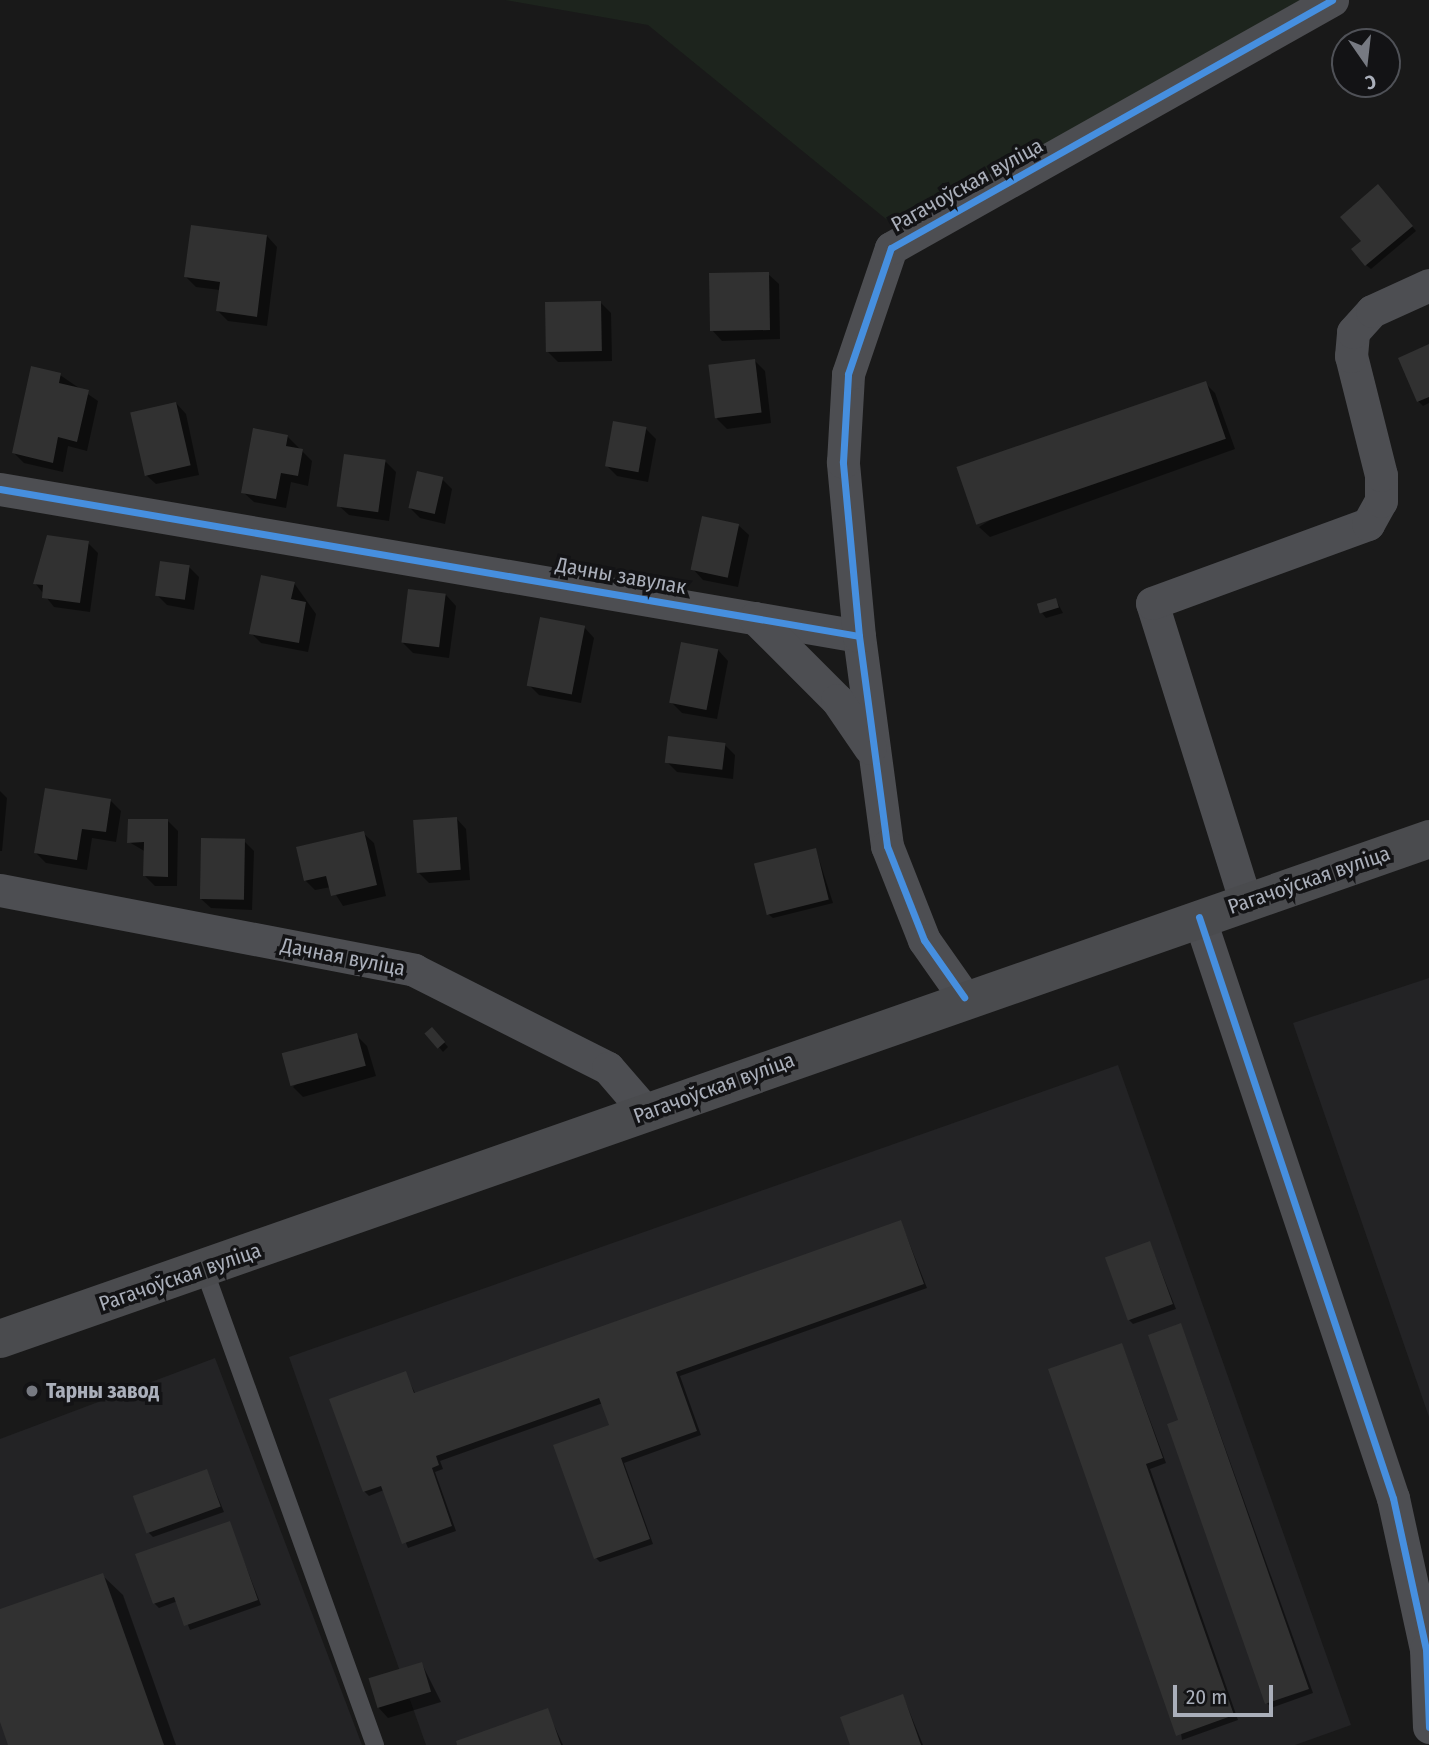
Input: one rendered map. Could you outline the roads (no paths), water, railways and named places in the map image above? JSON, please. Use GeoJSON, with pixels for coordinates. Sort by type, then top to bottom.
{"type":"FeatureCollection","features":[{"type":"Feature","properties":{"kind":"main road","name":"Рагачоўская вуліца"},"geometry":{"type":"LineString","coordinates":[[0,1339],[204,1269],[964,997],[1429,839]]}},
{"type":"Feature","properties":{"kind":"street","name":"Рагачоўская вуліца"},"geometry":{"type":"LineString","coordinates":[[859,636],[843,462],[848,374],[891,248],[1332,0]]}},
{"type":"Feature","properties":{"kind":"street"},"geometry":{"type":"LineString","coordinates":[[1246,903],[1152,603],[1368,524],[1381,501],[1381,475],[1351,356],[1353,332],[1372,311],[1429,285]]}},
{"type":"Feature","properties":{"kind":"street","name":"Дачны завулак"},"geometry":{"type":"LineString","coordinates":[[0,489],[859,636]]}},
{"type":"Feature","properties":{"kind":"street"},"geometry":{"type":"LineString","coordinates":[[755,618],[838,700],[875,755]]}},
{"type":"Feature","properties":{"kind":"street"},"geometry":{"type":"LineString","coordinates":[[859,636],[887,846],[924,940],[964,997]]}},
{"type":"Feature","properties":{"kind":"street","name":"Дачная вуліца"},"geometry":{"type":"LineString","coordinates":[[0,890],[414,970],[608,1068],[646,1112]]}},
{"type":"Feature","properties":{"kind":"street"},"geometry":{"type":"LineString","coordinates":[[1199,917],[1393,1498],[1427,1649],[1429,1727]]}},
{"type":"Feature","properties":{"kind":"lane"},"geometry":{"type":"LineString","coordinates":[[204,1269],[375,1745]]}},
{"type":"Feature","properties":{"kind":"place","name":"Тарны завод"},"geometry":{"type":"Point","coordinates":[32,1391]}}]}
